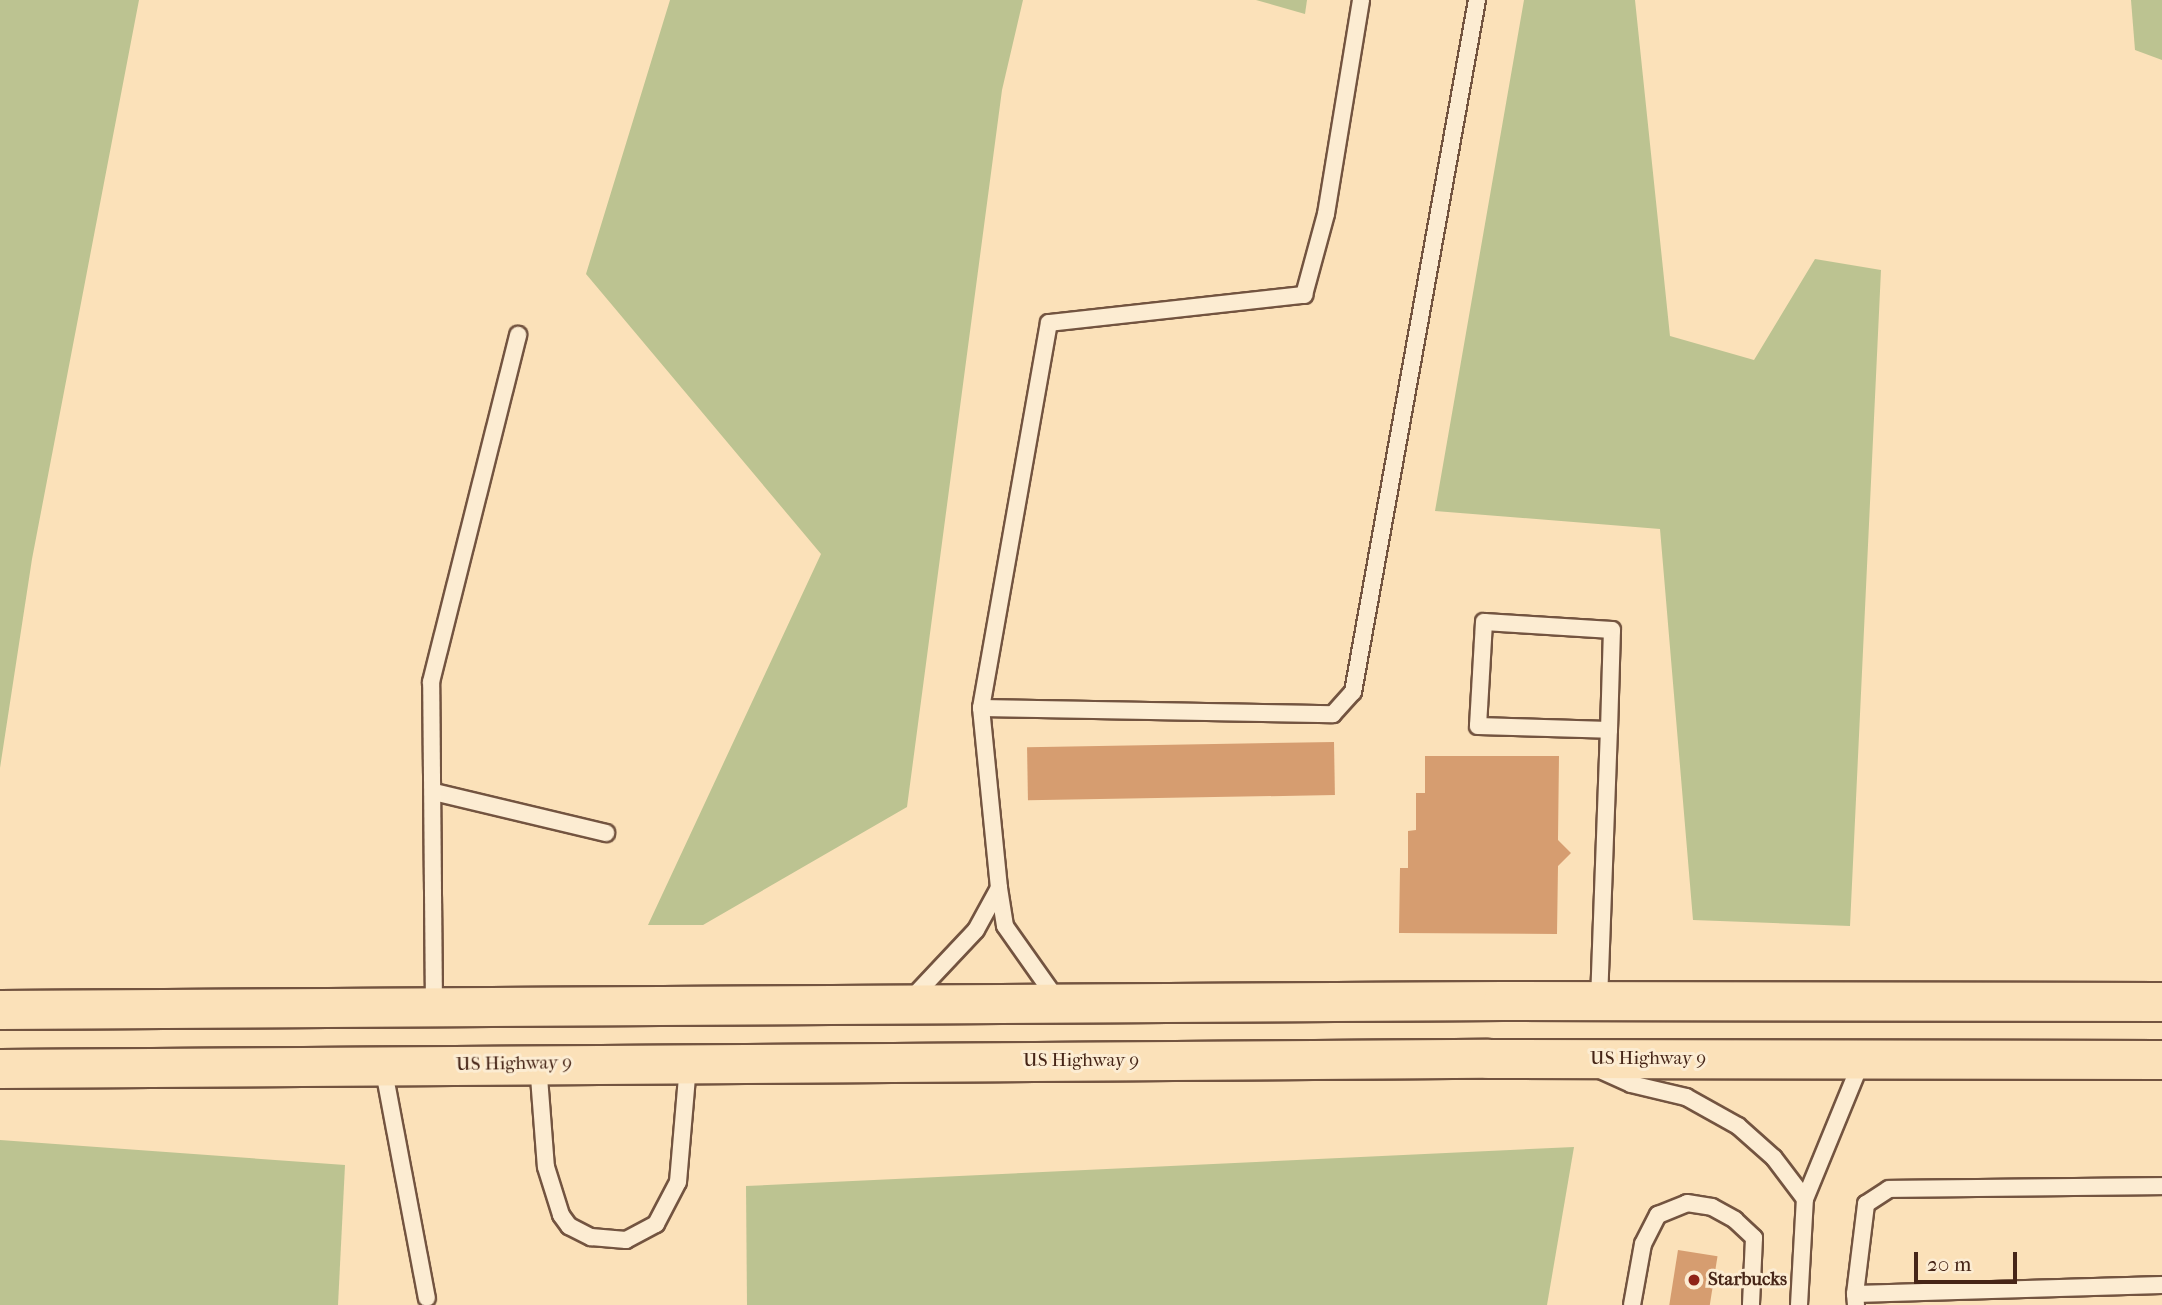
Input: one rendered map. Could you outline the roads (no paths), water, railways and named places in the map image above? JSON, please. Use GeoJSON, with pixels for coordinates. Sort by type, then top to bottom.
{"type":"FeatureCollection","features":[{"type":"Feature","properties":{"kind":"highway"},"geometry":{"type":"LineString","coordinates":[[0,1010],[906,1003],[2162,1002]]}},
{"type":"Feature","properties":{"kind":"highway","name":"US Highway 9"},"geometry":{"type":"LineString","coordinates":[[0,1069],[688,1062],[2162,1060]]}},
{"type":"Feature","properties":{"kind":"lane"},"geometry":{"type":"LineString","coordinates":[[1059,1003],[1005,926],[981,708],[1049,323],[1304,295],[1326,214],[1361,0]]}},
{"type":"Feature","properties":{"kind":"lane"},"geometry":{"type":"LineString","coordinates":[[981,708],[1333,715],[1353,692],[1477,0]]}},
{"type":"Feature","properties":{"kind":"lane"},"geometry":{"type":"LineString","coordinates":[[434,1006],[431,682],[518,335]]}},
{"type":"Feature","properties":{"kind":"lane"},"geometry":{"type":"LineString","coordinates":[[1599,1001],[1609,730],[1612,629],[1484,622],[1478,726],[1609,730]]}},
{"type":"Feature","properties":{"kind":"lane"},"geometry":{"type":"LineString","coordinates":[[434,792],[606,833]]}},
{"type":"Feature","properties":{"kind":"lane"},"geometry":{"type":"LineString","coordinates":[[906,1003],[976,930],[999,888]]}},
{"type":"Feature","properties":{"kind":"lane"},"geometry":{"type":"LineString","coordinates":[[1577,1059],[1631,1084],[1686,1097],[1738,1126],[1774,1158],[1805,1199]]}},
{"type":"Feature","properties":{"kind":"lane"},"geometry":{"type":"LineString","coordinates":[[1800,1305],[1805,1199],[1862,1059]]}},
{"type":"Feature","properties":{"kind":"lane"},"geometry":{"type":"LineString","coordinates":[[538,1064],[547,1167],[561,1215],[580,1233],[626,1240],[656,1224],[678,1182],[688,1062]]}},
{"type":"Feature","properties":{"kind":"lane"},"geometry":{"type":"LineString","coordinates":[[383,1066],[427,1298]]}},
{"type":"Feature","properties":{"kind":"lane"},"geometry":{"type":"LineString","coordinates":[[2162,1186],[1889,1189],[1866,1204],[1855,1299],[2162,1285]]}},
{"type":"Feature","properties":{"kind":"lane"},"geometry":{"type":"LineString","coordinates":[[1632,1305],[1643,1244],[1658,1215],[1688,1203],[1712,1208],[1735,1220],[1754,1238],[1751,1305]]}},
{"type":"Feature","properties":{"kind":"place","name":"Starbucks"},"geometry":{"type":"Point","coordinates":[1694,1280]}}]}
